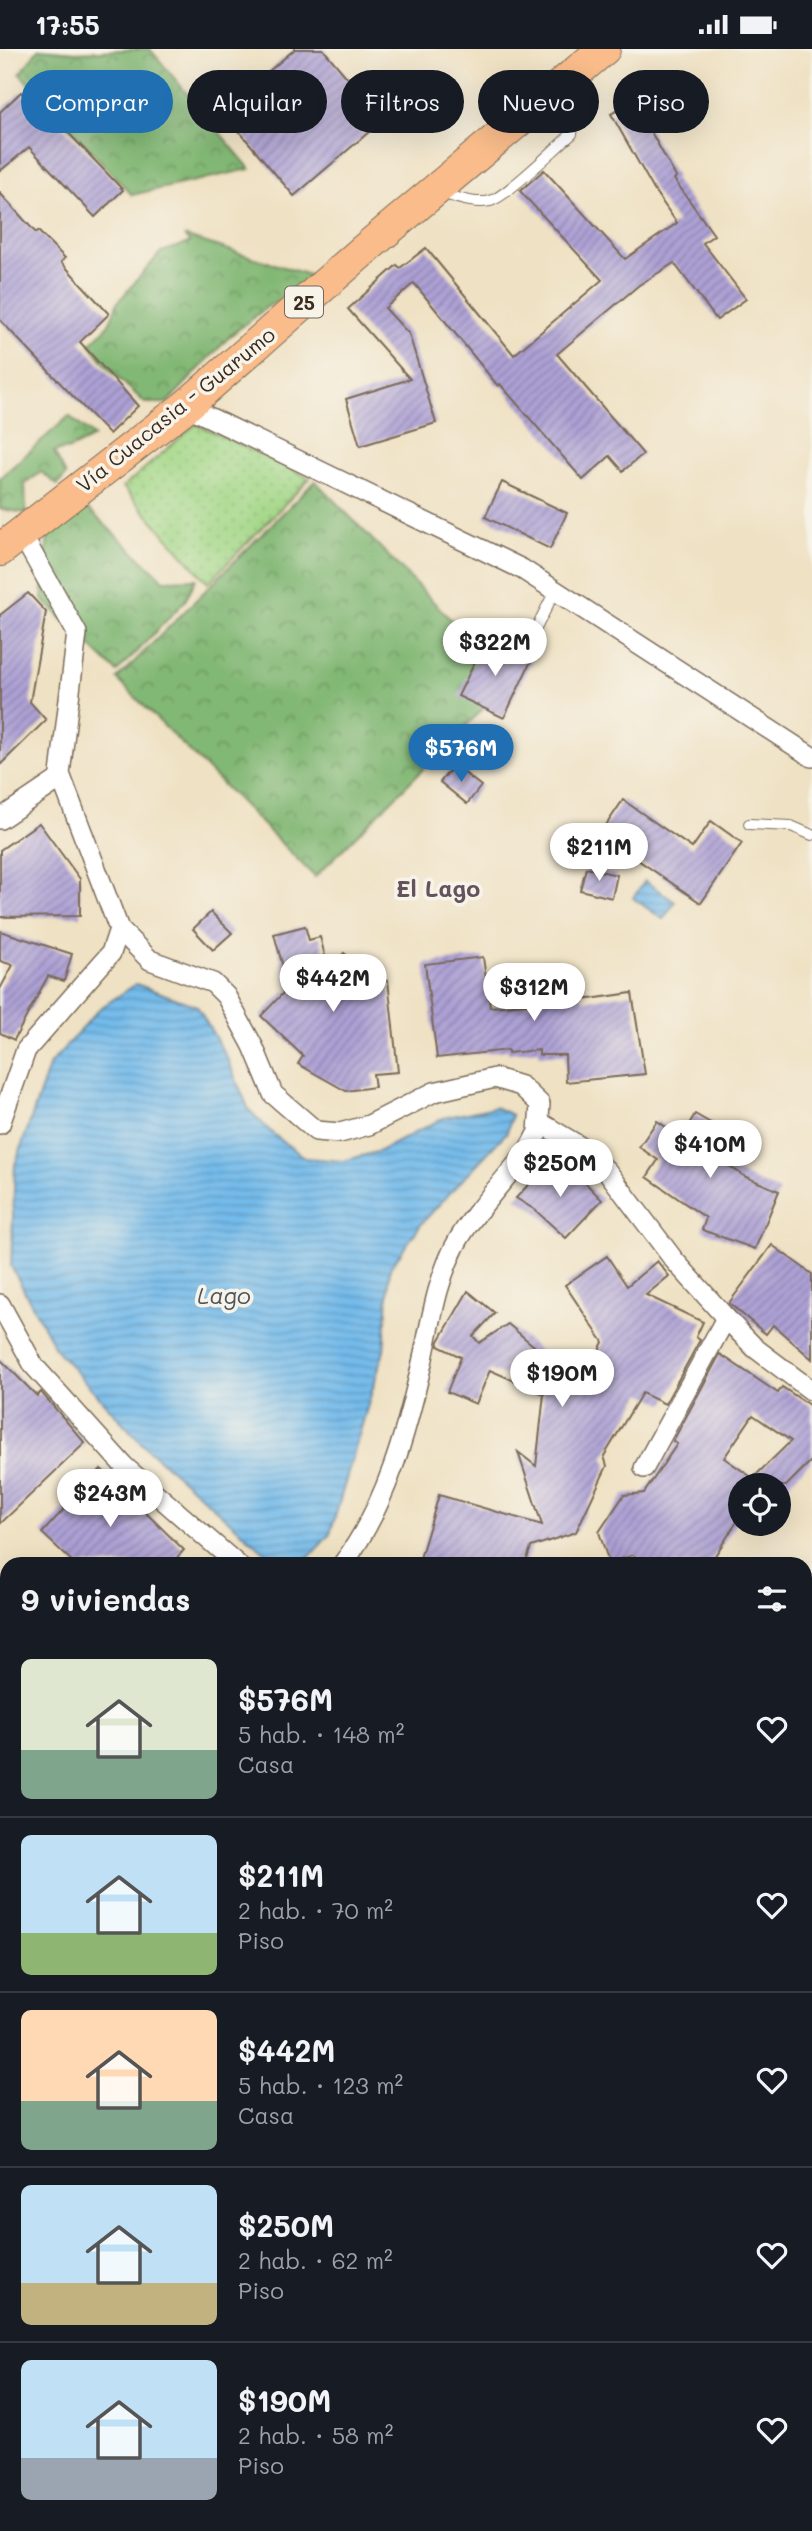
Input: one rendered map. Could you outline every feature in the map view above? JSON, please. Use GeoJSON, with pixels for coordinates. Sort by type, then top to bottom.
{"type":"FeatureCollection","features":[{"type":"Feature","properties":{"kind":"main road","name":"Vía Cuacasia - Guarumo"},"geometry":{"type":"LineString","coordinates":[[579,70],[604,49]]}},
{"type":"Feature","properties":{"kind":"main road","name":"Vía Cuacasia - Guarumo"},"geometry":{"type":"LineString","coordinates":[[10,542],[186,406],[503,133]]}},
{"type":"Feature","properties":{"kind":"street"},"geometry":{"type":"LineString","coordinates":[[186,406],[522,569],[812,757]]}},
{"type":"Feature","properties":{"kind":"street"},"geometry":{"type":"LineString","coordinates":[[10,542],[77,633],[61,778],[119,929],[150,960],[213,983],[226,996],[253,1047],[272,1094],[316,1131],[340,1133],[369,1125],[434,1092],[495,1078],[521,1086],[540,1104],[538,1132],[530,1149],[455,1244],[430,1316],[422,1362],[397,1458],[348,1557]]}},
{"type":"Feature","properties":{"kind":"street"},"geometry":{"type":"LineString","coordinates":[[0,818],[61,778]]}},
{"type":"Feature","properties":{"kind":"street"},"geometry":{"type":"LineString","coordinates":[[0,1124],[26,1050],[111,953],[119,929]]}},
{"type":"Feature","properties":{"kind":"street"},"geometry":{"type":"LineString","coordinates":[[539,1122],[581,1147],[607,1171],[674,1260],[726,1318],[755,1347],[812,1391]]}},
{"type":"Feature","properties":{"kind":"street"},"geometry":{"type":"LineString","coordinates":[[0,1304],[34,1366],[125,1467],[228,1557]]}},
{"type":"Feature","properties":{"kind":"street"},"geometry":{"type":"LineString","coordinates":[[644,1468],[726,1318]]}},
{"type":"Feature","properties":{"kind":"lane"},"geometry":{"type":"LineString","coordinates":[[434,191],[469,201],[491,201],[504,193],[572,133]]}},
{"type":"Feature","properties":{"kind":"lane"},"geometry":{"type":"LineString","coordinates":[[529,642],[555,591]]}},
{"type":"Feature","properties":{"kind":"lane"},"geometry":{"type":"LineString","coordinates":[[749,824],[791,826],[812,835]]}},
{"type":"Feature","properties":{"kind":"green space"},"geometry":{"type":"Polygon","coordinates":[[[38,49],[75,52],[150,49],[168,70],[23,70],[38,49]]]}},
{"type":"Feature","properties":{"kind":"green space"},"geometry":{"type":"Polygon","coordinates":[[[173,77],[187,93],[187,133],[220,133],[250,169],[132,195],[75,133],[173,133],[173,77]]]}},
{"type":"Feature","properties":{"kind":"green space"},"geometry":{"type":"Polygon","coordinates":[[[184,236],[319,278],[267,307],[231,335],[167,403],[145,403],[112,372],[90,344],[108,325],[117,303],[161,252],[191,242],[184,236]]]}},
{"type":"Feature","properties":{"kind":"green space"},"geometry":{"type":"Polygon","coordinates":[[[69,416],[94,437],[70,449],[54,452],[66,475],[58,485],[41,472],[25,484],[26,513],[0,509],[0,478],[69,416]]]}},
{"type":"Feature","properties":{"kind":"green space"},"geometry":{"type":"Polygon","coordinates":[[[196,424],[310,478],[208,583],[123,487],[196,424]]]}},
{"type":"Feature","properties":{"kind":"green space"},"geometry":{"type":"Polygon","coordinates":[[[315,481],[511,681],[315,877],[117,679],[315,481]]]}},
{"type":"Feature","properties":{"kind":"green space"},"geometry":{"type":"Polygon","coordinates":[[[87,508],[164,580],[196,579],[185,601],[117,672],[42,599],[48,534],[64,519],[87,508]]]}},
{"type":"Feature","properties":{"kind":"water"},"geometry":{"type":"Polygon","coordinates":[[[645,881],[675,902],[663,919],[633,898],[645,881]]]}},
{"type":"Feature","properties":{"kind":"water","name":"Lago"},"geometry":{"type":"Polygon","coordinates":[[[136,984],[197,1006],[227,1058],[249,1110],[273,1134],[305,1158],[343,1161],[380,1151],[443,1118],[495,1107],[512,1115],[507,1132],[422,1223],[390,1268],[384,1350],[330,1534],[309,1557],[268,1555],[145,1447],[56,1350],[11,1266],[15,1165],[50,1064],[99,1009],[136,984]]]}},
{"type":"Feature","properties":{"kind":"building"},"geometry":{"type":"Polygon","coordinates":[[[295,49],[323,49],[341,70],[341,133],[368,133],[294,196],[241,133],[327,133],[327,70],[270,70],[295,49]]]}},
{"type":"Feature","properties":{"kind":"building"},"geometry":{"type":"Polygon","coordinates":[[[21,92],[21,133],[69,133],[123,190],[95,217],[29,147],[0,171],[0,112],[21,92]]]}},
{"type":"Feature","properties":{"kind":"building"},"geometry":{"type":"Polygon","coordinates":[[[622,133],[652,133],[676,177],[674,179],[714,235],[703,243],[746,299],[717,320],[674,263],[639,285],[557,354],[643,454],[623,471],[610,456],[583,480],[500,384],[498,386],[414,283],[385,308],[409,334],[436,423],[360,446],[346,399],[410,379],[348,309],[397,265],[400,268],[426,248],[514,355],[602,280],[520,191],[544,170],[625,259],[677,223],[654,190],[622,133]]]}},
{"type":"Feature","properties":{"kind":"building"},"geometry":{"type":"Polygon","coordinates":[[[0,193],[36,233],[38,231],[65,258],[61,262],[109,314],[80,342],[138,406],[109,434],[0,320],[0,193]]]}},
{"type":"Feature","properties":{"kind":"building"},"geometry":{"type":"Polygon","coordinates":[[[502,482],[567,513],[550,549],[485,517],[502,482]]]}},
{"type":"Feature","properties":{"kind":"building"},"geometry":{"type":"Polygon","coordinates":[[[28,593],[46,612],[30,702],[46,720],[0,765],[0,615],[28,593]]]}},
{"type":"Feature","properties":{"kind":"building"},"geometry":{"type":"Polygon","coordinates":[[[487,637],[532,659],[504,718],[458,696],[487,637]]]}},
{"type":"Feature","properties":{"kind":"building"},"geometry":{"type":"Polygon","coordinates":[[[454,765],[481,786],[467,804],[440,782],[454,765]]]}},
{"type":"Feature","properties":{"kind":"building"},"geometry":{"type":"Polygon","coordinates":[[[623,800],[692,848],[711,821],[742,843],[701,903],[600,834],[623,800]]]}},
{"type":"Feature","properties":{"kind":"building"},"geometry":{"type":"Polygon","coordinates":[[[39,823],[80,879],[80,916],[0,917],[0,850],[39,823]]]}},
{"type":"Feature","properties":{"kind":"building"},"geometry":{"type":"Polygon","coordinates":[[[586,868],[617,875],[612,898],[580,890],[586,868]]]}},
{"type":"Feature","properties":{"kind":"building"},"geometry":{"type":"Polygon","coordinates":[[[211,912],[232,933],[213,950],[193,929],[211,912]]]}},
{"type":"Feature","properties":{"kind":"building"},"geometry":{"type":"Polygon","coordinates":[[[305,926],[309,940],[320,937],[329,971],[344,953],[378,981],[388,980],[398,1072],[373,1074],[375,1087],[346,1091],[298,1064],[303,1056],[261,1016],[286,990],[291,996],[274,934],[305,926]]]}},
{"type":"Feature","properties":{"kind":"building"},"geometry":{"type":"Polygon","coordinates":[[[0,931],[72,954],[64,981],[48,976],[14,1040],[0,1033],[0,989],[13,965],[0,961],[0,931]]]}},
{"type":"Feature","properties":{"kind":"building"},"geometry":{"type":"Polygon","coordinates":[[[483,957],[490,1007],[539,1003],[539,978],[582,978],[582,1000],[632,993],[645,1074],[566,1082],[565,1055],[539,1055],[539,1050],[508,1053],[508,1050],[437,1058],[425,964],[483,957]]]}},
{"type":"Feature","properties":{"kind":"building"},"geometry":{"type":"Polygon","coordinates":[[[695,1114],[738,1139],[724,1163],[746,1177],[779,1191],[755,1249],[702,1230],[706,1218],[647,1177],[658,1160],[639,1147],[657,1121],[681,1137],[695,1114]]]}},
{"type":"Feature","properties":{"kind":"building"},"geometry":{"type":"Polygon","coordinates":[[[558,1168],[574,1171],[602,1200],[566,1238],[535,1210],[516,1198],[540,1172],[558,1168]]]}},
{"type":"Feature","properties":{"kind":"building"},"geometry":{"type":"Polygon","coordinates":[[[772,1245],[812,1274],[812,1359],[773,1325],[766,1334],[729,1303],[772,1245]]]}},
{"type":"Feature","properties":{"kind":"building"},"geometry":{"type":"Polygon","coordinates":[[[607,1256],[627,1286],[657,1261],[669,1276],[646,1295],[703,1322],[696,1337],[700,1340],[665,1404],[642,1393],[604,1456],[607,1466],[576,1532],[531,1547],[528,1557],[420,1557],[439,1495],[542,1525],[518,1452],[536,1466],[544,1394],[490,1370],[476,1404],[447,1392],[461,1357],[438,1346],[468,1291],[495,1313],[473,1336],[479,1343],[508,1324],[541,1352],[536,1362],[581,1389],[603,1342],[565,1285],[607,1256]]]}},
{"type":"Feature","properties":{"kind":"building"},"geometry":{"type":"Polygon","coordinates":[[[720,1354],[778,1393],[782,1387],[812,1407],[812,1460],[791,1481],[791,1473],[758,1473],[791,1441],[753,1415],[724,1458],[746,1473],[728,1473],[728,1536],[714,1557],[607,1557],[599,1532],[624,1495],[644,1493],[677,1444],[673,1441],[720,1354]]]}},
{"type":"Feature","properties":{"kind":"building"},"geometry":{"type":"Polygon","coordinates":[[[0,1359],[37,1396],[41,1392],[85,1443],[0,1524],[0,1359]]]}},
{"type":"Feature","properties":{"kind":"building"},"geometry":{"type":"Polygon","coordinates":[[[101,1469],[184,1550],[177,1557],[68,1557],[42,1533],[101,1469]]]}},
{"type":"Feature","properties":{"kind":"district","name":"El Lago"},"geometry":{"type":"Point","coordinates":[438,888]}}]}
